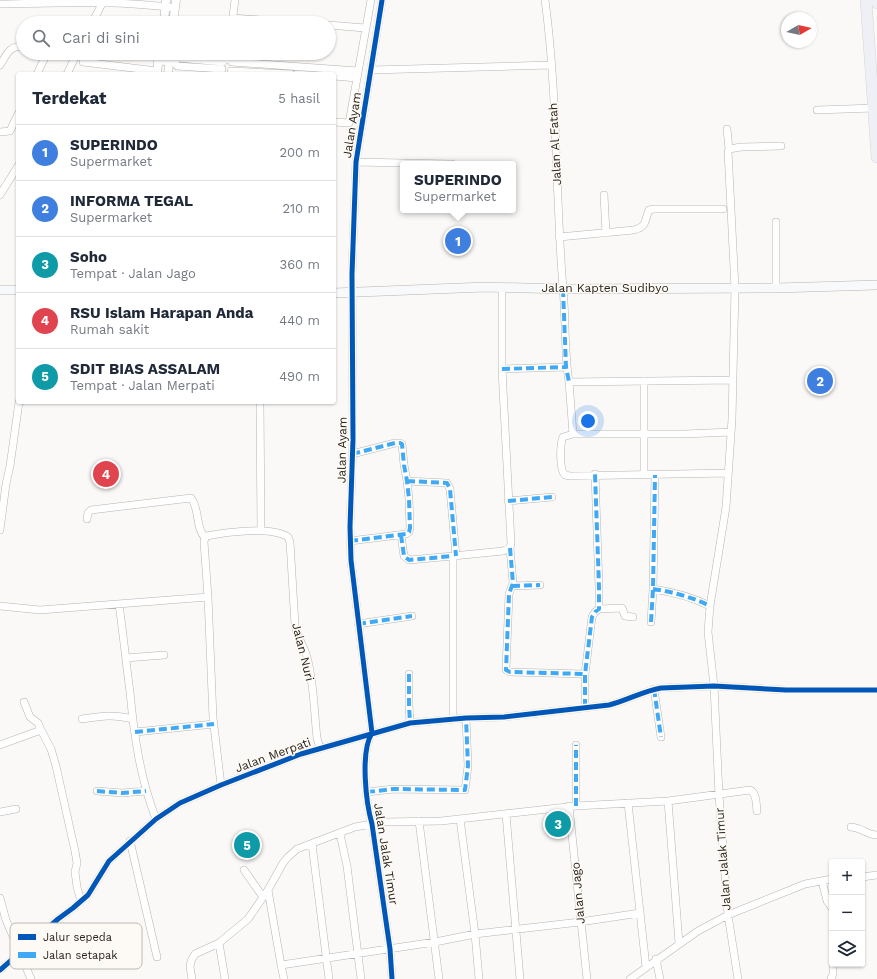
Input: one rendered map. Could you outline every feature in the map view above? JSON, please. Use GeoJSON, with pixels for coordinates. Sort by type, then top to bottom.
{"type":"FeatureCollection","features":[{"type":"Feature","properties":{"kind":"highway"},"geometry":{"type":"LineString","coordinates":[[866,0],[877,157]]}},
{"type":"Feature","properties":{"kind":"main road","name":"Jalan Kapten Sudibyo"},"geometry":{"type":"LineString","coordinates":[[336,293],[502,287],[563,289],[776,288],[877,285]]}},
{"type":"Feature","properties":{"kind":"main road"},"geometry":{"type":"LineString","coordinates":[[0,290],[16,290]]}},
{"type":"Feature","properties":{"kind":"street"},"geometry":{"type":"LineString","coordinates":[[233,16],[235,0]]}},
{"type":"Feature","properties":{"kind":"street"},"geometry":{"type":"LineString","coordinates":[[336,122],[349,123],[370,0]]}},
{"type":"Feature","properties":{"kind":"street","name":"Jalan Ayam"},"geometry":{"type":"LineString","coordinates":[[372,733],[358,624],[350,541],[352,454],[352,292],[356,162],[382,0]]}},
{"type":"Feature","properties":{"kind":"street","name":"Jalan Al Fatah"},"geometry":{"type":"LineString","coordinates":[[545,0],[551,65],[566,367],[569,382],[573,434]]}},
{"type":"Feature","properties":{"kind":"street"},"geometry":{"type":"LineString","coordinates":[[96,16],[103,1]]}},
{"type":"Feature","properties":{"kind":"street"},"geometry":{"type":"LineString","coordinates":[[0,4],[103,1],[166,3],[175,4],[174,16]]}},
{"type":"Feature","properties":{"kind":"street"},"geometry":{"type":"LineString","coordinates":[[165,16],[166,3]]}},
{"type":"Feature","properties":{"kind":"street"},"geometry":{"type":"LineString","coordinates":[[336,26],[366,28]]}},
{"type":"Feature","properties":{"kind":"street"},"geometry":{"type":"LineString","coordinates":[[0,65],[8,52],[13,47],[16,47]]}},
{"type":"Feature","properties":{"kind":"street"},"geometry":{"type":"LineString","coordinates":[[38,72],[44,60]]}},
{"type":"Feature","properties":{"kind":"street"},"geometry":{"type":"LineString","coordinates":[[68,72],[74,60]]}},
{"type":"Feature","properties":{"kind":"street"},"geometry":{"type":"LineString","coordinates":[[157,72],[159,60]]}},
{"type":"Feature","properties":{"kind":"street"},"geometry":{"type":"LineString","coordinates":[[168,72],[171,60]]}},
{"type":"Feature","properties":{"kind":"street"},"geometry":{"type":"LineString","coordinates":[[172,60],[177,66],[198,68],[253,64],[278,65],[310,71]]}},
{"type":"Feature","properties":{"kind":"street"},"geometry":{"type":"LineString","coordinates":[[198,68],[199,60],[227,65],[252,72],[253,64]]}},
{"type":"Feature","properties":{"kind":"street"},"geometry":{"type":"LineString","coordinates":[[83,62],[150,72]]}},
{"type":"Feature","properties":{"kind":"street"},"geometry":{"type":"LineString","coordinates":[[278,65],[278,72]]}},
{"type":"Feature","properties":{"kind":"street"},"geometry":{"type":"LineString","coordinates":[[371,70],[551,65]]}},
{"type":"Feature","properties":{"kind":"street"},"geometry":{"type":"LineString","coordinates":[[338,74],[357,74]]}},
{"type":"Feature","properties":{"kind":"street"},"geometry":{"type":"LineString","coordinates":[[817,110],[874,108]]}},
{"type":"Feature","properties":{"kind":"street"},"geometry":{"type":"LineString","coordinates":[[0,132],[10,131],[16,118]]}},
{"type":"Feature","properties":{"kind":"street","name":"Jalan Jalak Timur"},"geometry":{"type":"LineString","coordinates":[[630,979],[698,930],[728,915],[719,795],[714,686],[708,632],[710,606],[726,507],[733,380],[735,288],[727,129]]}},
{"type":"Feature","properties":{"kind":"street"},"geometry":{"type":"LineString","coordinates":[[729,149],[741,147],[781,146]]}},
{"type":"Feature","properties":{"kind":"street"},"geometry":{"type":"LineString","coordinates":[[356,162],[400,163]]}},
{"type":"Feature","properties":{"kind":"street"},"geometry":{"type":"LineString","coordinates":[[0,195],[16,169]]}},
{"type":"Feature","properties":{"kind":"street"},"geometry":{"type":"LineString","coordinates":[[604,195],[606,233]]}},
{"type":"Feature","properties":{"kind":"street"},"geometry":{"type":"LineString","coordinates":[[559,237],[634,230],[641,228],[645,224],[649,210],[654,209],[723,209]]}},
{"type":"Feature","properties":{"kind":"street"},"geometry":{"type":"LineString","coordinates":[[776,222],[776,288]]}},
{"type":"Feature","properties":{"kind":"street"},"geometry":{"type":"LineString","coordinates":[[502,287],[502,369],[512,586],[509,594],[506,669],[510,672],[585,674]]}},
{"type":"Feature","properties":{"kind":"street"},"geometry":{"type":"LineString","coordinates":[[502,369],[566,367]]}},
{"type":"Feature","properties":{"kind":"street"},"geometry":{"type":"LineString","coordinates":[[569,382],[733,380]]}},
{"type":"Feature","properties":{"kind":"street"},"geometry":{"type":"LineString","coordinates":[[644,381],[644,475]]}},
{"type":"Feature","properties":{"kind":"street"},"geometry":{"type":"LineString","coordinates":[[0,530],[4,502],[3,484],[11,461],[18,404]]}},
{"type":"Feature","properties":{"kind":"street"},"geometry":{"type":"LineString","coordinates":[[260,404],[261,530]]}},
{"type":"Feature","properties":{"kind":"street"},"geometry":{"type":"LineString","coordinates":[[728,473],[644,475],[595,474],[570,476],[562,471],[562,441],[565,436],[573,434],[731,432]]}},
{"type":"Feature","properties":{"kind":"street"},"geometry":{"type":"LineString","coordinates":[[350,541],[401,535],[409,532],[410,528],[407,481],[402,444],[400,443],[352,454]]}},
{"type":"Feature","properties":{"kind":"street"},"geometry":{"type":"LineString","coordinates":[[595,474],[599,609]]}},
{"type":"Feature","properties":{"kind":"street"},"geometry":{"type":"LineString","coordinates":[[651,622],[653,589],[654,474]]}},
{"type":"Feature","properties":{"kind":"street"},"geometry":{"type":"LineString","coordinates":[[407,481],[447,483],[450,489],[454,556],[453,719]]}},
{"type":"Feature","properties":{"kind":"street"},"geometry":{"type":"LineString","coordinates":[[508,501],[552,497]]}},
{"type":"Feature","properties":{"kind":"street"},"geometry":{"type":"LineString","coordinates":[[87,519],[88,513],[91,510],[191,498],[194,503],[201,533],[205,538],[214,724],[221,785]]}},
{"type":"Feature","properties":{"kind":"street","name":"Jalan Nuri"},"geometry":{"type":"LineString","coordinates":[[205,538],[215,534],[261,530],[284,534],[288,537],[290,542],[296,632],[307,657],[317,738],[320,748]]}},
{"type":"Feature","properties":{"kind":"street"},"geometry":{"type":"LineString","coordinates":[[401,535],[404,556],[408,560],[503,551],[510,548]]}},
{"type":"Feature","properties":{"kind":"street"},"geometry":{"type":"LineString","coordinates":[[512,586],[540,584]]}},
{"type":"Feature","properties":{"kind":"street"},"geometry":{"type":"LineString","coordinates":[[653,589],[691,598],[710,606]]}},
{"type":"Feature","properties":{"kind":"street"},"geometry":{"type":"LineString","coordinates":[[0,606],[40,610],[208,597]]}},
{"type":"Feature","properties":{"kind":"street"},"geometry":{"type":"LineString","coordinates":[[119,604],[140,768],[156,819]]}},
{"type":"Feature","properties":{"kind":"street"},"geometry":{"type":"LineString","coordinates":[[585,707],[585,674],[592,617],[599,609],[622,608],[625,616],[633,617]]}},
{"type":"Feature","properties":{"kind":"street"},"geometry":{"type":"LineString","coordinates":[[358,624],[412,616]]}},
{"type":"Feature","properties":{"kind":"street"},"geometry":{"type":"LineString","coordinates":[[126,658],[164,655]]}},
{"type":"Feature","properties":{"kind":"street"},"geometry":{"type":"LineString","coordinates":[[409,674],[410,723]]}},
{"type":"Feature","properties":{"kind":"street","name":"Jalan Merpati"},"geometry":{"type":"LineString","coordinates":[[52,923],[81,901],[92,889],[109,861],[130,841],[156,819],[180,803],[221,785],[301,754],[372,733],[410,723],[466,718],[504,717],[608,705],[621,702],[654,689],[714,686],[786,690],[877,690]]}},
{"type":"Feature","properties":{"kind":"street"},"geometry":{"type":"LineString","coordinates":[[654,689],[661,737]]}},
{"type":"Feature","properties":{"kind":"street"},"geometry":{"type":"LineString","coordinates":[[24,702],[30,717],[38,723],[51,749],[56,766],[75,851],[75,872],[77,888],[81,901]]}},
{"type":"Feature","properties":{"kind":"street"},"geometry":{"type":"LineString","coordinates":[[82,719],[114,715],[133,719]]}},
{"type":"Feature","properties":{"kind":"street"},"geometry":{"type":"LineString","coordinates":[[367,792],[394,789],[465,790],[468,766],[466,718]]}},
{"type":"Feature","properties":{"kind":"street"},"geometry":{"type":"LineString","coordinates":[[135,732],[214,724]]}},
{"type":"Feature","properties":{"kind":"street"},"geometry":{"type":"LineString","coordinates":[[0,745],[41,730]]}},
{"type":"Feature","properties":{"kind":"street","name":"Jalan Jalak Timur"},"geometry":{"type":"LineString","coordinates":[[372,733],[366,746],[365,760],[367,792],[390,949],[392,979]]}},
{"type":"Feature","properties":{"kind":"street","name":"Jalan Jago"},"geometry":{"type":"LineString","coordinates":[[576,746],[572,806],[580,922],[587,979]]}},
{"type":"Feature","properties":{"kind":"street"},"geometry":{"type":"LineString","coordinates":[[192,979],[190,961],[195,954],[219,943],[248,919],[292,853],[297,849],[340,834],[355,827],[397,821],[441,821],[572,806],[668,801],[750,790],[755,794],[757,811]]}},
{"type":"Feature","properties":{"kind":"street"},"geometry":{"type":"LineString","coordinates":[[97,791],[122,793],[146,791]]}},
{"type":"Feature","properties":{"kind":"street"},"geometry":{"type":"LineString","coordinates":[[668,801],[679,943]]}},
{"type":"Feature","properties":{"kind":"street"},"geometry":{"type":"LineString","coordinates":[[628,803],[646,967]]}},
{"type":"Feature","properties":{"kind":"street"},"geometry":{"type":"LineString","coordinates":[[0,812],[16,809]]}},
{"type":"Feature","properties":{"kind":"street"},"geometry":{"type":"LineString","coordinates":[[506,814],[520,979]]}},
{"type":"Feature","properties":{"kind":"street"},"geometry":{"type":"LineString","coordinates":[[460,819],[475,934],[479,979]]}},
{"type":"Feature","properties":{"kind":"street"},"geometry":{"type":"LineString","coordinates":[[419,821],[439,979]]}},
{"type":"Feature","properties":{"kind":"street"},"geometry":{"type":"LineString","coordinates":[[851,827],[862,829],[871,835],[877,835]]}},
{"type":"Feature","properties":{"kind":"street"},"geometry":{"type":"LineString","coordinates":[[340,834],[347,866],[361,979]]}},
{"type":"Feature","properties":{"kind":"street"},"geometry":{"type":"LineString","coordinates":[[130,841],[157,956]]}},
{"type":"Feature","properties":{"kind":"street"},"geometry":{"type":"LineString","coordinates":[[312,844],[329,979]]}},
{"type":"Feature","properties":{"kind":"street"},"geometry":{"type":"LineString","coordinates":[[244,870],[263,897]]}},
{"type":"Feature","properties":{"kind":"street"},"geometry":{"type":"LineString","coordinates":[[865,876],[877,875]]}},
{"type":"Feature","properties":{"kind":"street"},"geometry":{"type":"LineString","coordinates":[[822,880],[829,904]]}},
{"type":"Feature","properties":{"kind":"street"},"geometry":{"type":"LineString","coordinates":[[738,979],[728,915],[805,884],[829,880]]}},
{"type":"Feature","properties":{"kind":"street"},"geometry":{"type":"LineString","coordinates":[[268,890],[284,979]]}},
{"type":"Feature","properties":{"kind":"street"},"geometry":{"type":"LineString","coordinates":[[0,898],[10,930]]}},
{"type":"Feature","properties":{"kind":"street"},"geometry":{"type":"LineString","coordinates":[[281,965],[435,942],[475,934],[640,914]]}},
{"type":"Feature","properties":{"kind":"street"},"geometry":{"type":"LineString","coordinates":[[219,943],[225,979]]}},
{"type":"Feature","properties":{"kind":"street"},"geometry":{"type":"LineString","coordinates":[[656,959],[660,979]]}},
{"type":"Feature","properties":{"kind":"street","name":"Jalan Merpati"},"geometry":{"type":"LineString","coordinates":[[0,970],[10,961]]}},
{"type":"Feature","properties":{"kind":"street"},"geometry":{"type":"LineString","coordinates":[[831,979],[833,967]]}},
{"type":"Feature","properties":{"kind":"street"},"geometry":{"type":"LineString","coordinates":[[27,969],[31,979]]}},
{"type":"Feature","properties":{"kind":"marked path"},"geometry":{"type":"LineString","coordinates":[[563,289],[566,367],[569,382]]}},
{"type":"Feature","properties":{"kind":"marked path"},"geometry":{"type":"LineString","coordinates":[[502,369],[566,367]]}},
{"type":"Feature","properties":{"kind":"marked path"},"geometry":{"type":"LineString","coordinates":[[350,541],[406,534],[409,532],[410,528],[409,499],[402,444],[395,443],[352,454]]}},
{"type":"Feature","properties":{"kind":"marked path"},"geometry":{"type":"LineString","coordinates":[[585,707],[585,674],[592,617],[599,609],[595,474]]}},
{"type":"Feature","properties":{"kind":"marked path"},"geometry":{"type":"LineString","coordinates":[[651,622],[655,475]]}},
{"type":"Feature","properties":{"kind":"marked path"},"geometry":{"type":"LineString","coordinates":[[407,481],[447,483],[450,489],[456,556]]}},
{"type":"Feature","properties":{"kind":"marked path"},"geometry":{"type":"LineString","coordinates":[[508,501],[552,497]]}},
{"type":"Feature","properties":{"kind":"marked path"},"geometry":{"type":"LineString","coordinates":[[401,535],[404,556],[409,560],[453,556]]}},
{"type":"Feature","properties":{"kind":"marked path"},"geometry":{"type":"LineString","coordinates":[[510,548],[513,583],[509,594],[506,670],[510,672],[585,674]]}},
{"type":"Feature","properties":{"kind":"marked path"},"geometry":{"type":"LineString","coordinates":[[512,586],[540,585]]}},
{"type":"Feature","properties":{"kind":"marked path"},"geometry":{"type":"LineString","coordinates":[[653,589],[682,595],[710,606]]}},
{"type":"Feature","properties":{"kind":"marked path"},"geometry":{"type":"LineString","coordinates":[[358,624],[412,616]]}},
{"type":"Feature","properties":{"kind":"marked path"},"geometry":{"type":"LineString","coordinates":[[409,674],[410,723]]}},
{"type":"Feature","properties":{"kind":"marked path"},"geometry":{"type":"LineString","coordinates":[[654,689],[661,737]]}},
{"type":"Feature","properties":{"kind":"marked path"},"geometry":{"type":"LineString","coordinates":[[367,792],[394,789],[465,790],[468,766],[466,718]]}},
{"type":"Feature","properties":{"kind":"marked path"},"geometry":{"type":"LineString","coordinates":[[135,732],[214,724]]}},
{"type":"Feature","properties":{"kind":"marked path"},"geometry":{"type":"LineString","coordinates":[[576,745],[576,806]]}},
{"type":"Feature","properties":{"kind":"marked path"},"geometry":{"type":"LineString","coordinates":[[97,791],[122,793],[146,791]]}},
{"type":"Feature","properties":{"kind":"cycle path"},"geometry":{"type":"LineString","coordinates":[[382,0],[356,162],[352,274],[353,439],[350,527],[351,560],[372,733],[366,752],[366,791],[390,949],[392,979]]}},
{"type":"Feature","properties":{"kind":"cycle path"},"geometry":{"type":"LineString","coordinates":[[53,923],[88,895],[109,861],[156,819],[180,803],[221,785],[301,754],[410,723],[466,718],[504,717],[609,705],[661,688],[714,686],[786,690],[877,690]]}},
{"type":"Feature","properties":{"kind":"cycle path"},"geometry":{"type":"LineString","coordinates":[[0,970],[10,961]]}},
{"type":"Feature","properties":{"kind":"place","name":"SUPERINDO"},"geometry":{"type":"Point","coordinates":[458,241]}},
{"type":"Feature","properties":{"kind":"place","name":"INFORMA TEGAL"},"geometry":{"type":"Point","coordinates":[820,381]}},
{"type":"Feature","properties":{"kind":"place","name":"RSU Islam Harapan Anda"},"geometry":{"type":"Point","coordinates":[106,474]}},
{"type":"Feature","properties":{"kind":"place","name":"Soho"},"geometry":{"type":"Point","coordinates":[558,824]}},
{"type":"Feature","properties":{"kind":"place","name":"SDIT BIAS ASSALAM"},"geometry":{"type":"Point","coordinates":[247,845]}}]}
